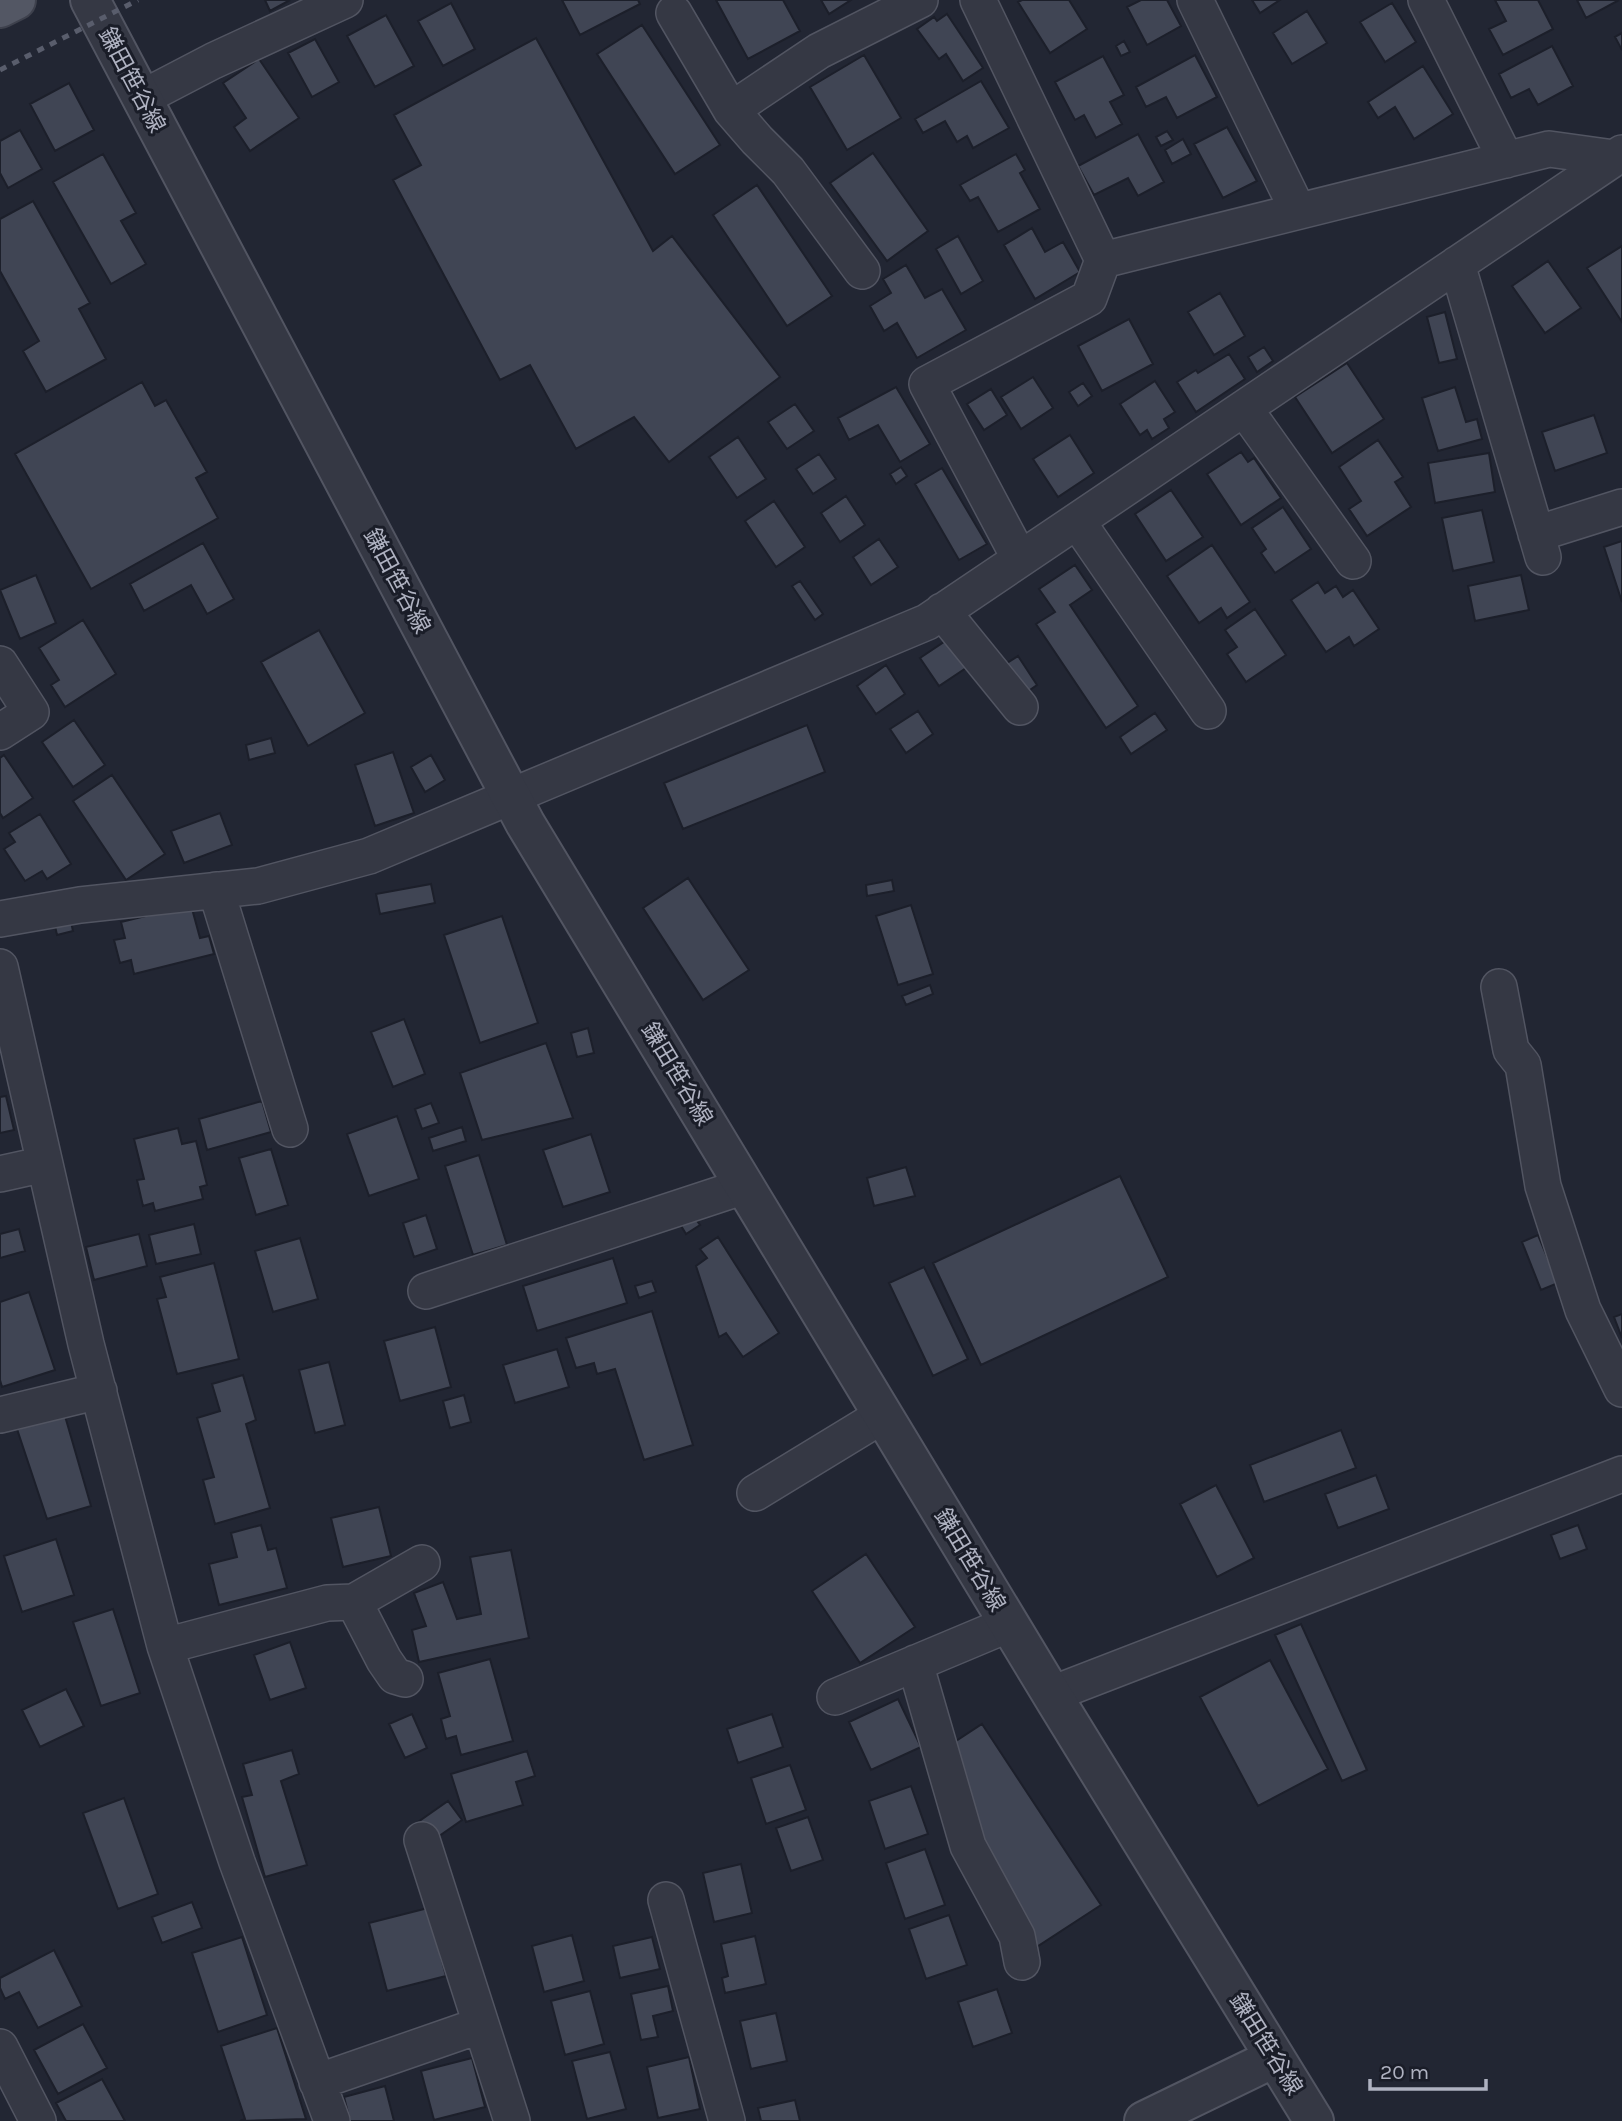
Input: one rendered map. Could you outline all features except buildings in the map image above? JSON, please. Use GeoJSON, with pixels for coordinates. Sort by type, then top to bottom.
{"type":"FeatureCollection","features":[{"type":"Feature","properties":{"kind":"main road"},"geometry":{"type":"LineString","coordinates":[[0,8],[16,0]]}},
{"type":"Feature","properties":{"kind":"street","name":"鎌田笹谷線"},"geometry":{"type":"LineString","coordinates":[[90,0],[511,797],[1009,1624],[1314,2121]]}},
{"type":"Feature","properties":{"kind":"street"},"geometry":{"type":"LineString","coordinates":[[142,98],[213,61],[345,0]]}},
{"type":"Feature","properties":{"kind":"street"},"geometry":{"type":"LineString","coordinates":[[731,110],[819,51],[920,0]]}},
{"type":"Feature","properties":{"kind":"street"},"geometry":{"type":"LineString","coordinates":[[978,0],[1103,260],[1088,298],[927,384],[1020,559]]}},
{"type":"Feature","properties":{"kind":"street"},"geometry":{"type":"LineString","coordinates":[[1195,0],[1298,211]]}},
{"type":"Feature","properties":{"kind":"street"},"geometry":{"type":"LineString","coordinates":[[1426,0],[1506,160]]}},
{"type":"Feature","properties":{"kind":"street"},"geometry":{"type":"LineString","coordinates":[[674,13],[731,110],[788,172],[862,271]]}},
{"type":"Feature","properties":{"kind":"street"},"geometry":{"type":"LineString","coordinates":[[1103,260],[1549,149],[1618,155]]}},
{"type":"Feature","properties":{"kind":"street"},"geometry":{"type":"LineString","coordinates":[[0,919],[80,905],[258,886],[369,856],[927,622],[1618,155]]}},
{"type":"Feature","properties":{"kind":"street"},"geometry":{"type":"LineString","coordinates":[[1457,264],[1540,546],[1622,507]]}},
{"type":"Feature","properties":{"kind":"street"},"geometry":{"type":"LineString","coordinates":[[1244,408],[1353,561]]}},
{"type":"Feature","properties":{"kind":"street"},"geometry":{"type":"LineString","coordinates":[[1076,521],[1208,711]]}},
{"type":"Feature","properties":{"kind":"street"},"geometry":{"type":"LineString","coordinates":[[942,611],[1020,707]]}},
{"type":"Feature","properties":{"kind":"street"},"geometry":{"type":"LineString","coordinates":[[0,664],[31,712],[0,732]]}},
{"type":"Feature","properties":{"kind":"street"},"geometry":{"type":"LineString","coordinates":[[216,890],[290,1129]]}},
{"type":"Feature","properties":{"kind":"street"},"geometry":{"type":"LineString","coordinates":[[0,968],[86,1344],[165,1646],[237,1862],[332,2121]]}},
{"type":"Feature","properties":{"kind":"street"},"geometry":{"type":"LineString","coordinates":[[1499,987],[1511,1050],[1523,1065],[1542,1186],[1583,1310],[1622,1388]]}},
{"type":"Feature","properties":{"kind":"street"},"geometry":{"type":"LineString","coordinates":[[0,1174],[45,1164]]}},
{"type":"Feature","properties":{"kind":"street"},"geometry":{"type":"LineString","coordinates":[[426,1291],[745,1186]]}},
{"type":"Feature","properties":{"kind":"street"},"geometry":{"type":"LineString","coordinates":[[0,1415],[99,1391]]}},
{"type":"Feature","properties":{"kind":"street"},"geometry":{"type":"LineString","coordinates":[[755,1493],[883,1415]]}},
{"type":"Feature","properties":{"kind":"street"},"geometry":{"type":"LineString","coordinates":[[1052,1694],[1622,1474]]}},
{"type":"Feature","properties":{"kind":"street"},"geometry":{"type":"LineString","coordinates":[[165,1646],[304,1609],[354,1602],[422,1563]]}},
{"type":"Feature","properties":{"kind":"street"},"geometry":{"type":"LineString","coordinates":[[354,1602],[395,1676],[405,1679]]}},
{"type":"Feature","properties":{"kind":"street"},"geometry":{"type":"LineString","coordinates":[[835,1698],[1009,1624]]}},
{"type":"Feature","properties":{"kind":"street"},"geometry":{"type":"LineString","coordinates":[[915,1663],[968,1846],[1017,1936],[1022,1962]]}},
{"type":"Feature","properties":{"kind":"street"},"geometry":{"type":"LineString","coordinates":[[422,1840],[512,2121]]}},
{"type":"Feature","properties":{"kind":"street"},"geometry":{"type":"LineString","coordinates":[[666,1900],[727,2121]]}},
{"type":"Feature","properties":{"kind":"street"},"geometry":{"type":"LineString","coordinates":[[317,2082],[481,2025]]}},
{"type":"Feature","properties":{"kind":"street"},"geometry":{"type":"LineString","coordinates":[[0,2047],[38,2121]]}},
{"type":"Feature","properties":{"kind":"street"},"geometry":{"type":"LineString","coordinates":[[1144,2121],[1274,2058]]}},
{"type":"Feature","properties":{"kind":"railway"},"geometry":{"type":"LineString","coordinates":[[0,70],[138,0]]}}]}
